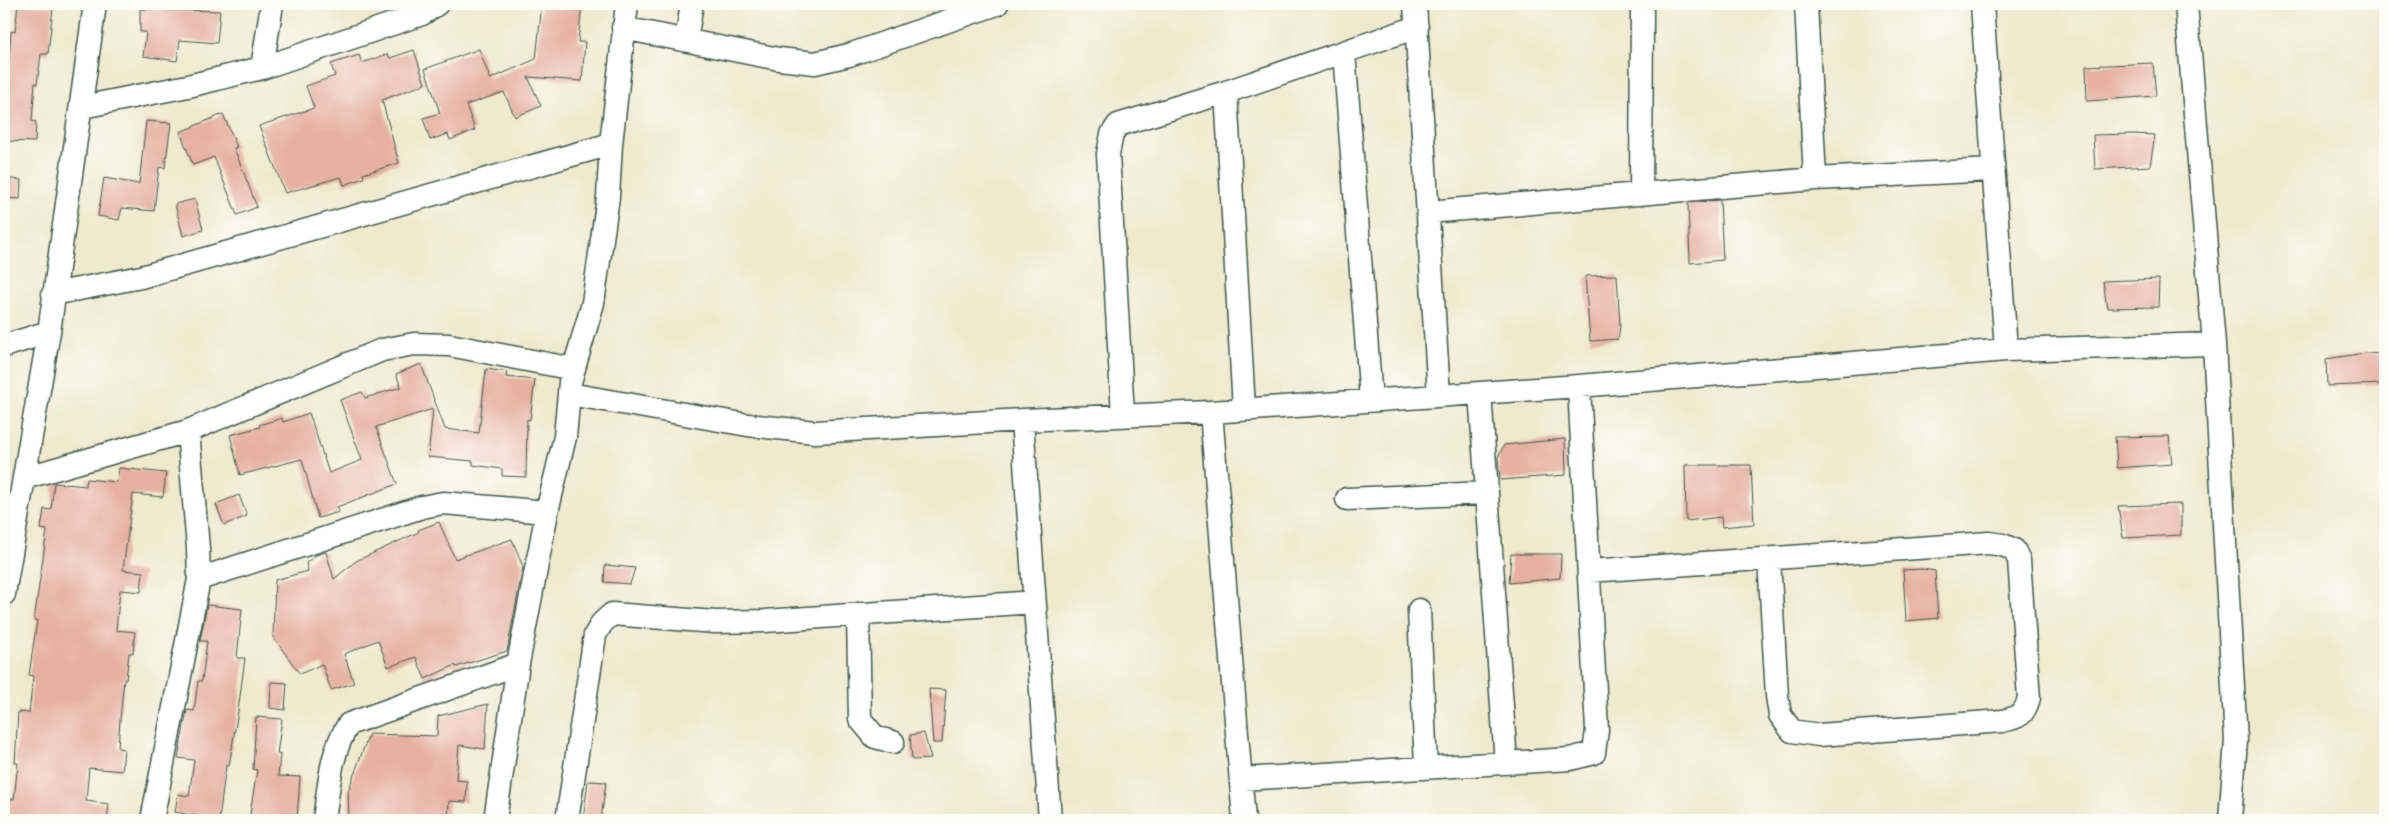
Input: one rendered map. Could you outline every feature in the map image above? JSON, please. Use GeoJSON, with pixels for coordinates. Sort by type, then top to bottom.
{"type":"FeatureCollection","features":[{"type":"Feature","properties":{"kind":"street"},"geometry":{"type":"LineString","coordinates":[[4,594],[10,524],[24,478],[49,332],[96,4]]}},
{"type":"Feature","properties":{"kind":"street"},"geometry":{"type":"LineString","coordinates":[[262,68],[272,4]]}},
{"type":"Feature","properties":{"kind":"street"},"geometry":{"type":"LineString","coordinates":[[82,107],[188,86],[262,68],[422,14],[437,4]]}},
{"type":"Feature","properties":{"kind":"street"},"geometry":{"type":"LineString","coordinates":[[495,820],[518,664],[547,512],[564,437],[569,394],[574,369],[593,304],[608,197],[611,144],[627,4]]}},
{"type":"Feature","properties":{"kind":"street"},"geometry":{"type":"LineString","coordinates":[[686,40],[692,4]]}},
{"type":"Feature","properties":{"kind":"street"},"geometry":{"type":"LineString","coordinates":[[623,28],[779,59],[815,63],[849,55],[998,4]]}},
{"type":"Feature","properties":{"kind":"street"},"geometry":{"type":"LineString","coordinates":[[1415,4],[1439,396]]}},
{"type":"Feature","properties":{"kind":"street"},"geometry":{"type":"LineString","coordinates":[[1806,4],[1815,180]]}},
{"type":"Feature","properties":{"kind":"street"},"geometry":{"type":"LineString","coordinates":[[1982,4],[1992,170],[2006,350]]}},
{"type":"Feature","properties":{"kind":"street"},"geometry":{"type":"LineString","coordinates":[[2186,4],[2214,344],[2236,741],[2230,820]]}},
{"type":"Feature","properties":{"kind":"street"},"geometry":{"type":"LineString","coordinates":[[1641,194],[1642,11]]}},
{"type":"Feature","properties":{"kind":"street"},"geometry":{"type":"LineString","coordinates":[[1123,416],[1108,154],[1112,134],[1118,125],[1226,92],[1417,27]]}},
{"type":"Feature","properties":{"kind":"street"},"geometry":{"type":"LineString","coordinates":[[1344,52],[1371,400]]}},
{"type":"Feature","properties":{"kind":"street"},"geometry":{"type":"LineString","coordinates":[[1226,92],[1244,410]]}},
{"type":"Feature","properties":{"kind":"street"},"geometry":{"type":"LineString","coordinates":[[53,294],[141,276],[611,144]]}},
{"type":"Feature","properties":{"kind":"street"},"geometry":{"type":"LineString","coordinates":[[1428,212],[1815,180],[1992,170]]}},
{"type":"Feature","properties":{"kind":"street"},"geometry":{"type":"LineString","coordinates":[[4,346],[49,332]]}},
{"type":"Feature","properties":{"kind":"street"},"geometry":{"type":"LineString","coordinates":[[24,478],[188,431],[382,350],[414,344],[449,345],[574,369]]}},
{"type":"Feature","properties":{"kind":"street"},"geometry":{"type":"LineString","coordinates":[[569,394],[748,425],[815,432],[1244,410],[1580,386],[2006,350],[2214,344]]}},
{"type":"Feature","properties":{"kind":"street"},"geometry":{"type":"LineString","coordinates":[[1242,779],[1570,759],[1594,753],[1597,730],[1580,386]]}},
{"type":"Feature","properties":{"kind":"street"},"geometry":{"type":"LineString","coordinates":[[1480,393],[1506,763]]}},
{"type":"Feature","properties":{"kind":"street"},"geometry":{"type":"LineString","coordinates":[[1211,412],[1244,820]]}},
{"type":"Feature","properties":{"kind":"street"},"geometry":{"type":"LineString","coordinates":[[1022,420],[1050,820]]}},
{"type":"Feature","properties":{"kind":"street"},"geometry":{"type":"LineString","coordinates":[[152,820],[199,579],[188,431]]}},
{"type":"Feature","properties":{"kind":"street"},"geometry":{"type":"LineString","coordinates":[[1346,499],[1487,493]]}},
{"type":"Feature","properties":{"kind":"street"},"geometry":{"type":"LineString","coordinates":[[199,579],[422,506],[456,504],[547,512]]}},
{"type":"Feature","properties":{"kind":"street"},"geometry":{"type":"LineString","coordinates":[[1589,571],[1989,543],[2002,545],[2014,550],[2019,560],[2029,698],[2026,711],[2016,718],[2002,721],[1819,735],[1792,731],[1780,715],[1777,696],[1769,559]]}},
{"type":"Feature","properties":{"kind":"street"},"geometry":{"type":"LineString","coordinates":[[567,820],[596,635],[602,623],[612,614],[715,622],[765,621],[1034,602]]}},
{"type":"Feature","properties":{"kind":"street"},"geometry":{"type":"LineString","coordinates":[[1419,610],[1426,767]]}},
{"type":"Feature","properties":{"kind":"street"},"geometry":{"type":"LineString","coordinates":[[858,614],[860,719],[875,737],[893,742]]}},
{"type":"Feature","properties":{"kind":"street"},"geometry":{"type":"LineString","coordinates":[[324,820],[336,750],[342,734],[349,724],[518,664]]}},
{"type":"Feature","properties":{"kind":"building"},"geometry":{"type":"Polygon","coordinates":[[[18,4],[53,7],[48,54],[41,54],[37,84],[35,83],[32,121],[36,122],[35,142],[4,141],[4,88],[11,31],[15,32],[18,4]]]}},
{"type":"Feature","properties":{"kind":"building"},"geometry":{"type":"Polygon","coordinates":[[[542,4],[582,4],[578,42],[585,42],[582,81],[528,77],[541,106],[515,117],[504,92],[466,105],[475,130],[450,140],[448,134],[430,140],[423,118],[440,113],[425,69],[479,49],[490,79],[536,59],[542,4]]]}},
{"type":"Feature","properties":{"kind":"building"},"geometry":{"type":"Polygon","coordinates":[[[140,9],[220,11],[217,43],[180,40],[177,61],[143,56],[146,32],[140,32],[140,9]]]}},
{"type":"Feature","properties":{"kind":"building"},"geometry":{"type":"Polygon","coordinates":[[[414,50],[425,84],[382,100],[399,163],[363,174],[364,178],[344,185],[341,177],[285,193],[259,126],[314,108],[306,86],[335,76],[331,64],[359,55],[362,63],[388,54],[390,58],[414,50]]]}},
{"type":"Feature","properties":{"kind":"building"},"geometry":{"type":"Polygon","coordinates":[[[2153,63],[2156,96],[2087,101],[2086,66],[2153,63]]]}},
{"type":"Feature","properties":{"kind":"building"},"geometry":{"type":"Polygon","coordinates":[[[223,114],[237,147],[234,148],[257,207],[237,215],[214,157],[193,165],[180,132],[223,114]]]}},
{"type":"Feature","properties":{"kind":"building"},"geometry":{"type":"Polygon","coordinates":[[[146,121],[171,123],[165,168],[159,167],[154,211],[122,208],[119,220],[98,216],[104,178],[139,184],[146,121]]]}},
{"type":"Feature","properties":{"kind":"building"},"geometry":{"type":"Polygon","coordinates":[[[2093,135],[2155,135],[2150,166],[2095,169],[2093,135]]]}},
{"type":"Feature","properties":{"kind":"building"},"geometry":{"type":"Polygon","coordinates":[[[4,178],[21,180],[20,199],[4,198],[4,178]]]}},
{"type":"Feature","properties":{"kind":"building"},"geometry":{"type":"Polygon","coordinates":[[[195,199],[203,230],[183,236],[175,204],[195,199]]]}},
{"type":"Feature","properties":{"kind":"building"},"geometry":{"type":"Polygon","coordinates":[[[1720,200],[1723,260],[1690,263],[1688,203],[1720,200]]]}},
{"type":"Feature","properties":{"kind":"building"},"geometry":{"type":"Polygon","coordinates":[[[1617,275],[1620,327],[1618,339],[1590,341],[1585,276],[1617,275]]]}},
{"type":"Feature","properties":{"kind":"building"},"geometry":{"type":"Polygon","coordinates":[[[2159,279],[2158,307],[2107,308],[2103,281],[2159,279]]]}},
{"type":"Feature","properties":{"kind":"building"},"geometry":{"type":"Polygon","coordinates":[[[2365,353],[2385,354],[2385,384],[2327,386],[2326,359],[2365,353]]]}},
{"type":"Feature","properties":{"kind":"building"},"geometry":{"type":"Polygon","coordinates":[[[421,364],[445,429],[479,433],[486,369],[507,372],[506,377],[535,380],[530,420],[527,419],[526,477],[502,476],[502,469],[473,465],[473,461],[428,457],[433,409],[376,427],[397,484],[337,507],[339,512],[318,518],[302,459],[240,475],[230,435],[260,427],[259,425],[282,418],[283,422],[309,413],[329,473],[362,460],[340,400],[362,392],[365,398],[401,387],[396,374],[421,364]]]}},
{"type":"Feature","properties":{"kind":"building"},"geometry":{"type":"Polygon","coordinates":[[[2169,436],[2172,464],[2117,468],[2115,437],[2169,436]]]}},
{"type":"Feature","properties":{"kind":"building"},"geometry":{"type":"Polygon","coordinates":[[[1565,439],[1566,475],[1500,480],[1498,457],[1504,445],[1565,439]]]}},
{"type":"Feature","properties":{"kind":"building"},"geometry":{"type":"Polygon","coordinates":[[[1685,465],[1751,465],[1754,524],[1722,527],[1721,517],[1686,521],[1685,465]]]}},
{"type":"Feature","properties":{"kind":"building"},"geometry":{"type":"Polygon","coordinates":[[[119,468],[166,473],[163,497],[133,494],[123,570],[143,572],[141,592],[120,590],[116,630],[135,632],[133,653],[129,653],[126,680],[124,679],[120,720],[118,748],[124,749],[122,771],[89,768],[86,801],[109,804],[107,820],[7,820],[10,799],[14,799],[18,763],[15,763],[18,712],[29,713],[33,676],[29,675],[37,620],[34,620],[47,530],[41,529],[44,509],[51,510],[54,483],[86,486],[87,479],[117,482],[119,468]]]}},
{"type":"Feature","properties":{"kind":"building"},"geometry":{"type":"Polygon","coordinates":[[[239,495],[247,516],[224,525],[216,504],[239,495]]]}},
{"type":"Feature","properties":{"kind":"building"},"geometry":{"type":"Polygon","coordinates":[[[2181,504],[2181,535],[2123,538],[2118,506],[2181,504]]]}},
{"type":"Feature","properties":{"kind":"building"},"geometry":{"type":"Polygon","coordinates":[[[439,522],[455,559],[512,539],[523,567],[507,651],[456,667],[455,665],[425,679],[416,657],[388,667],[378,640],[344,654],[354,683],[331,690],[322,664],[300,674],[273,637],[275,580],[308,571],[306,563],[316,555],[326,552],[334,579],[356,561],[419,532],[418,530],[439,522]]]}},
{"type":"Feature","properties":{"kind":"building"},"geometry":{"type":"Polygon","coordinates":[[[1511,554],[1561,554],[1560,578],[1509,583],[1511,554]]]}},
{"type":"Feature","properties":{"kind":"building"},"geometry":{"type":"Polygon","coordinates":[[[605,565],[635,568],[630,584],[604,582],[605,565]]]}},
{"type":"Feature","properties":{"kind":"building"},"geometry":{"type":"Polygon","coordinates":[[[1923,569],[1935,571],[1938,618],[1906,621],[1903,570],[1923,569]]]}},
{"type":"Feature","properties":{"kind":"building"},"geometry":{"type":"Polygon","coordinates":[[[207,605],[242,609],[237,658],[245,658],[229,766],[226,765],[219,820],[175,812],[178,794],[189,796],[194,760],[178,758],[187,710],[194,711],[198,681],[202,681],[207,641],[200,641],[207,605]]]}},
{"type":"Feature","properties":{"kind":"building"},"geometry":{"type":"Polygon","coordinates":[[[271,682],[287,683],[285,710],[270,708],[271,682]]]}},
{"type":"Feature","properties":{"kind":"building"},"geometry":{"type":"Polygon","coordinates":[[[929,689],[946,690],[942,743],[933,743],[929,689]]]}},
{"type":"Feature","properties":{"kind":"building"},"geometry":{"type":"Polygon","coordinates":[[[488,704],[485,749],[459,745],[456,780],[467,781],[466,802],[449,801],[448,820],[349,820],[348,791],[369,734],[437,736],[438,716],[488,704]]]}},
{"type":"Feature","properties":{"kind":"building"},"geometry":{"type":"Polygon","coordinates":[[[256,717],[282,719],[277,754],[280,754],[278,776],[300,777],[297,820],[249,820],[257,770],[253,769],[256,717]]]}},
{"type":"Feature","properties":{"kind":"building"},"geometry":{"type":"Polygon","coordinates":[[[924,733],[931,759],[912,760],[910,735],[924,733]]]}},
{"type":"Feature","properties":{"kind":"building"},"geometry":{"type":"Polygon","coordinates":[[[588,781],[606,782],[601,820],[583,820],[588,781]]]}}]}
